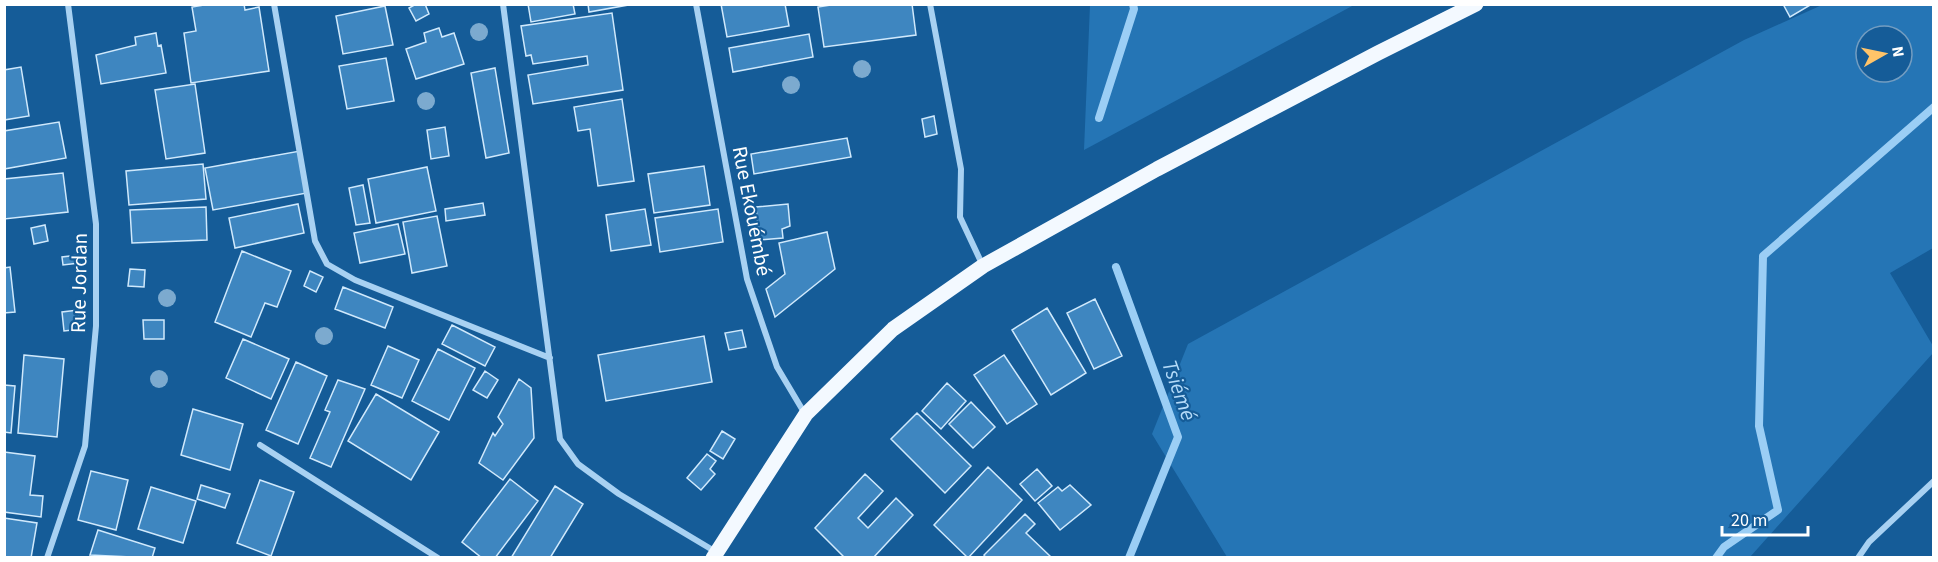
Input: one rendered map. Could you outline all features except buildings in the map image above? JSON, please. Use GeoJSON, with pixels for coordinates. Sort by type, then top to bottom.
{"type":"FeatureCollection","features":[{"type":"Feature","properties":{"kind":"main road"},"geometry":{"type":"LineString","coordinates":[[715,555],[806,414],[893,329],[983,266],[1157,169],[1476,4]]}},
{"type":"Feature","properties":{"kind":"street","name":"Rue Jordan"},"geometry":{"type":"LineString","coordinates":[[47,558],[85,446],[96,326],[96,224],[68,4]]}},
{"type":"Feature","properties":{"kind":"street"},"geometry":{"type":"LineString","coordinates":[[274,4],[315,241],[327,264],[356,280],[550,358]]}},
{"type":"Feature","properties":{"kind":"street"},"geometry":{"type":"LineString","coordinates":[[503,4],[560,439],[578,464],[619,494],[715,555]]}},
{"type":"Feature","properties":{"kind":"street","name":"Rue Ekouémbé"},"geometry":{"type":"LineString","coordinates":[[696,4],[747,279],[777,367],[806,414]]}},
{"type":"Feature","properties":{"kind":"street"},"geometry":{"type":"LineString","coordinates":[[930,4],[962,169],[960,217],[983,266]]}},
{"type":"Feature","properties":{"kind":"street"},"geometry":{"type":"LineString","coordinates":[[260,445],[438,558]]}},
{"type":"Feature","properties":{"kind":"street"},"geometry":{"type":"LineString","coordinates":[[1858,558],[1869,542],[1934,481]]}},
{"type":"Feature","properties":{"kind":"shaded area"},"geometry":{"type":"Polygon","coordinates":[[[1090,4],[1354,5],[1084,150],[1090,4]]]}},
{"type":"Feature","properties":{"kind":"shaded area"},"geometry":{"type":"Polygon","coordinates":[[[1822,5],[1933,5],[1933,248],[1890,273],[1933,346],[1933,353],[1750,557],[1227,557],[1152,434],[1188,344],[1744,40],[1822,5]]]}},
{"type":"Feature","properties":{"kind":"waterway","name":"Tsiémé"},"geometry":{"type":"LineString","coordinates":[[1099,118],[1134,9],[1133,4]]}},
{"type":"Feature","properties":{"kind":"waterway"},"geometry":{"type":"LineString","coordinates":[[1716,558],[1724,547],[1778,510],[1759,426],[1763,256],[1934,107]]}},
{"type":"Feature","properties":{"kind":"waterway","name":"Tsiémé"},"geometry":{"type":"LineString","coordinates":[[1116,267],[1178,437],[1129,558]]}}]}
